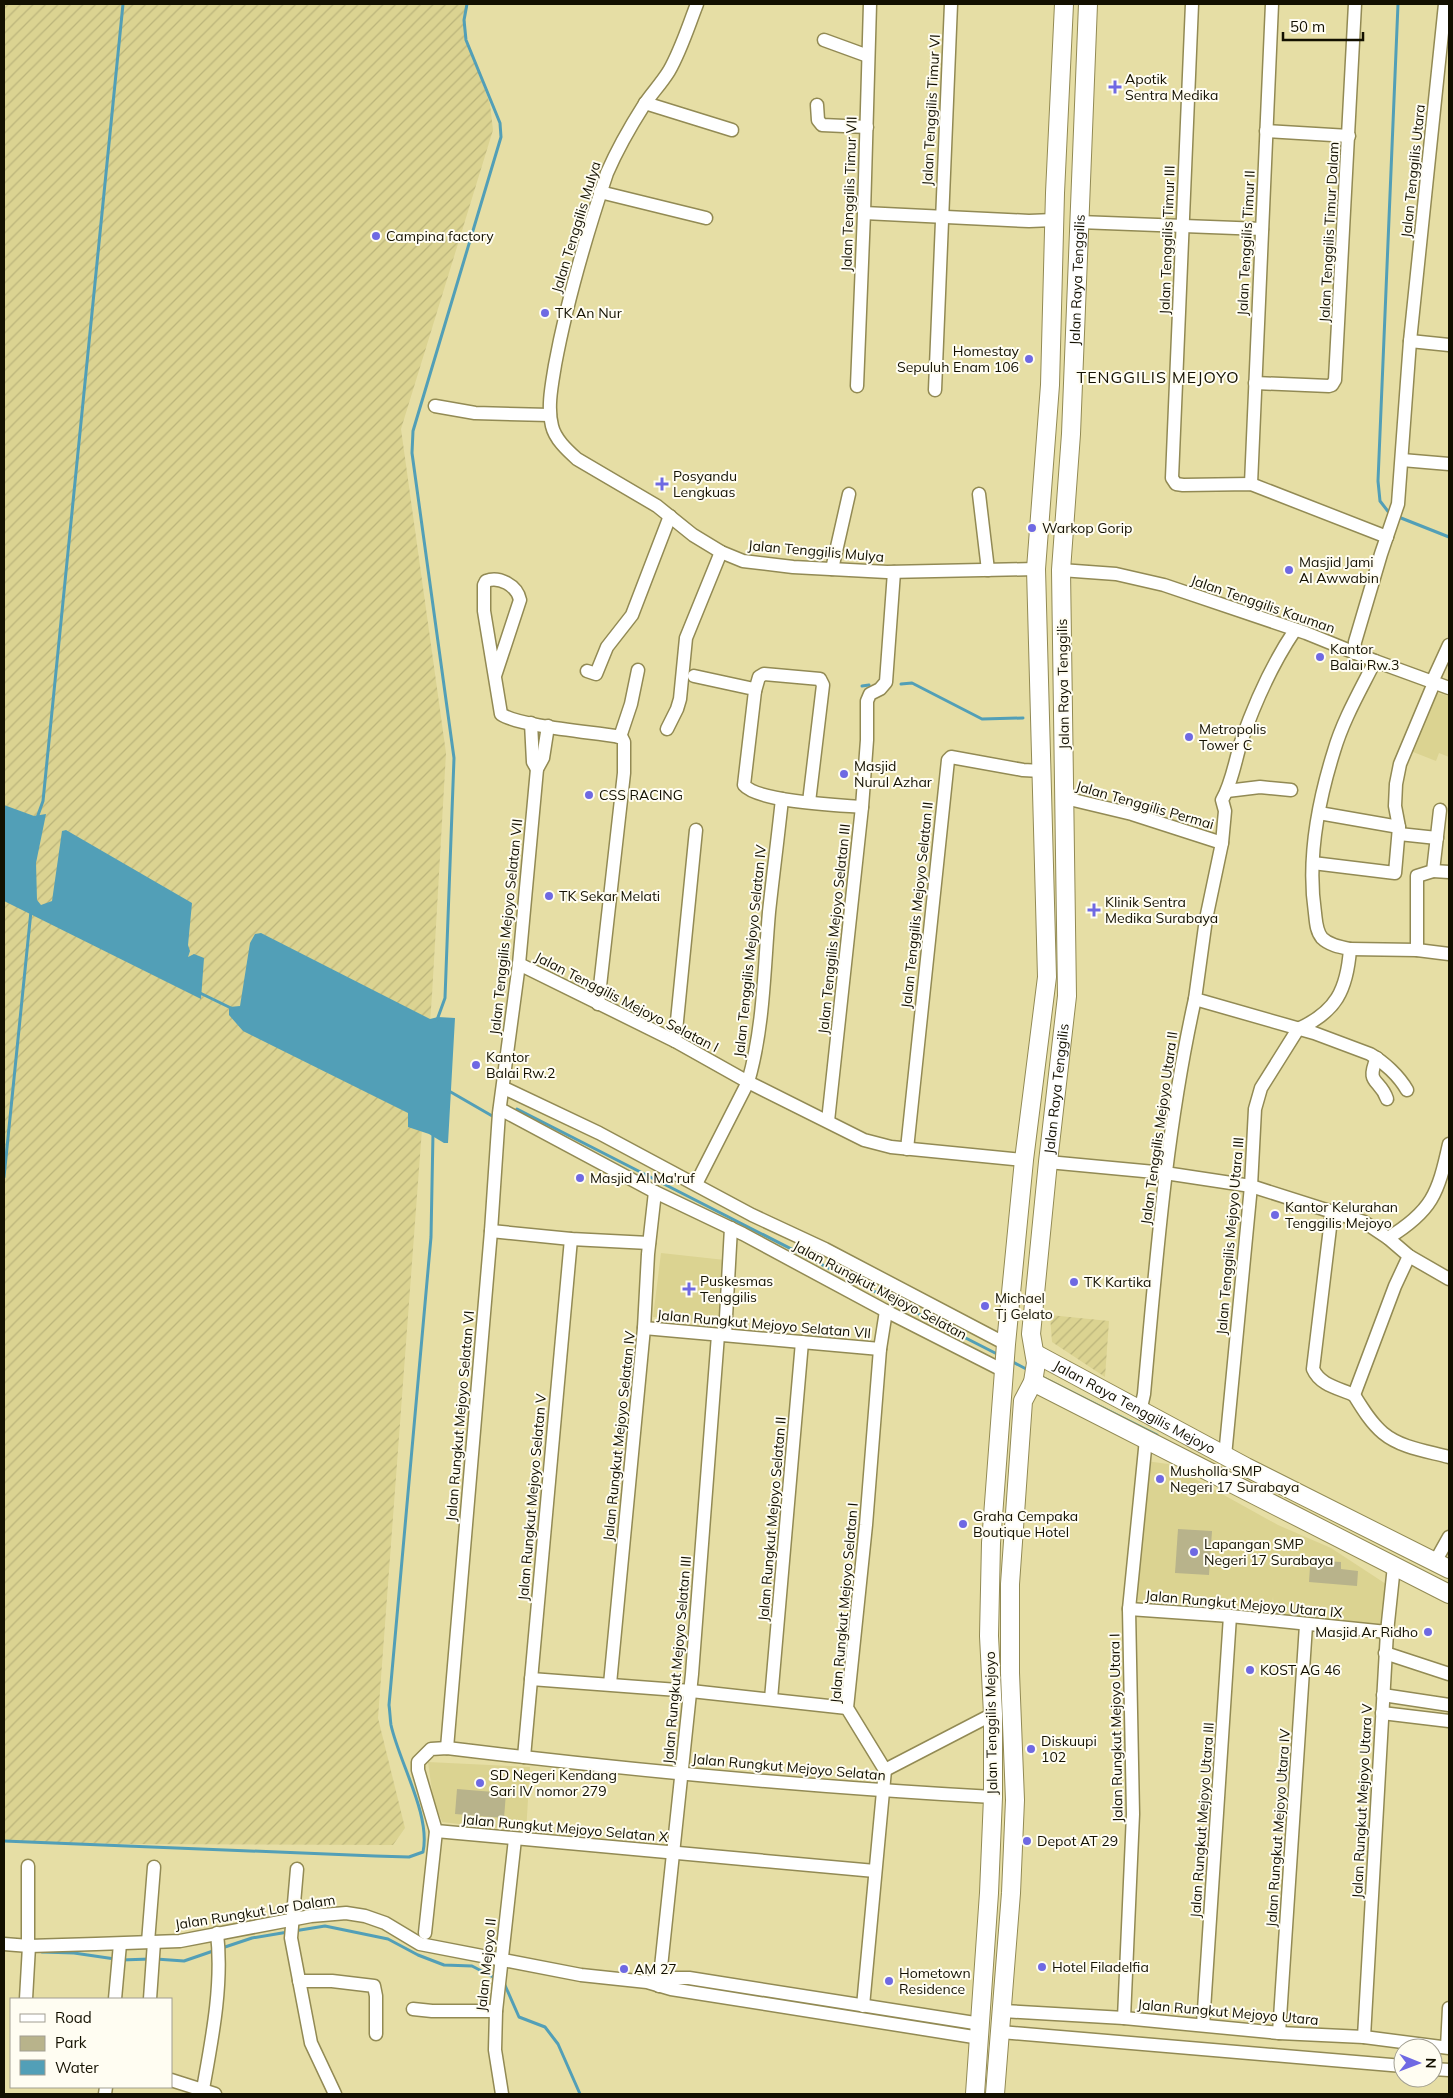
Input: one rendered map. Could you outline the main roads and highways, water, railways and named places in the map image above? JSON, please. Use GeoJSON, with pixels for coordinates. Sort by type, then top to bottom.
{"type":"FeatureCollection","features":[{"type":"Feature","properties":{"kind":"main road","name":"Jalan Raya Tenggilis"},"geometry":{"type":"LineString","coordinates":[[1005,1358],[1024,1160],[1048,977],[1036,569],[1050,385],[1054,220],[1064,4]]}},
{"type":"Feature","properties":{"kind":"main road","name":"Jalan Raya Tenggilis"},"geometry":{"type":"LineString","coordinates":[[1035,1369],[1031,1334],[1068,981],[1061,570],[1068,490],[1073,387],[1088,4]]}},
{"type":"Feature","properties":{"kind":"main road"},"geometry":{"type":"LineString","coordinates":[[1060,73],[1073,77],[1085,75]]}},
{"type":"Feature","properties":{"kind":"main road"},"geometry":{"type":"LineString","coordinates":[[1050,385],[1073,387]]}},
{"type":"Feature","properties":{"kind":"main road"},"geometry":{"type":"LineString","coordinates":[[1036,1062],[1059,1065]]}},
{"type":"Feature","properties":{"kind":"main road"},"geometry":{"type":"LineString","coordinates":[[1014,1265],[1037,1269]]}},
{"type":"Feature","properties":{"kind":"main road","name":"Jalan Tenggilis Mejoyo"},"geometry":{"type":"LineString","coordinates":[[975,2094],[989,1893],[992,1797],[993,1714],[989,1636],[991,1543],[1005,1358]]}},
{"type":"Feature","properties":{"kind":"main road","name":"Jalan Tenggilis Mejoyo"},"geometry":{"type":"LineString","coordinates":[[995,2094],[1003,2011],[1015,1800],[1010,1673],[1012,1545],[1022,1401],[1035,1369]]}},
{"type":"Feature","properties":{"kind":"main road","name":"Jalan Raya Tenggilis Mejoyo"},"geometry":{"type":"LineString","coordinates":[[1035,1369],[1140,1412],[1225,1456],[1244,1478],[1394,1566],[1449,1594]]}},
{"type":"Feature","properties":{"kind":"main road","name":"Jalan Raya Tenggilis Mejoyo"},"geometry":{"type":"LineString","coordinates":[[1035,1369],[1146,1439],[1244,1478],[1442,1566]]}},
{"type":"Feature","properties":{"kind":"main road"},"geometry":{"type":"LineString","coordinates":[[991,1543],[1012,1545]]}},
{"type":"Feature","properties":{"kind":"main road"},"geometry":{"type":"LineString","coordinates":[[989,1893],[1011,1893]]}},
{"type":"Feature","properties":{"kind":"water"},"geometry":{"type":"Polygon","coordinates":[[[4,805],[34,816],[46,814],[36,863],[37,900],[41,905],[52,901],[62,831],[66,830],[192,903],[188,945],[190,951],[188,957],[194,954],[204,958],[201,999],[4,901],[4,805]]]}},
{"type":"Feature","properties":{"kind":"water"},"geometry":{"type":"Polygon","coordinates":[[[261,933],[430,1019],[438,1017],[455,1018],[448,1143],[408,1127],[408,1113],[243,1031],[229,1015],[229,1007],[240,1006],[250,943],[255,934],[261,933]]]}},
{"type":"Feature","properties":{"kind":"waterway"},"geometry":{"type":"LineString","coordinates":[[37,818],[43,801],[123,4]]}},
{"type":"Feature","properties":{"kind":"waterway"},"geometry":{"type":"LineString","coordinates":[[437,1020],[445,998],[454,758],[412,453],[413,431],[501,137],[500,123],[466,40],[464,20],[467,4]]}},
{"type":"Feature","properties":{"kind":"waterway"},"geometry":{"type":"LineString","coordinates":[[1390,514],[1380,501],[1378,481],[1398,4]]}},
{"type":"Feature","properties":{"kind":"waterway"},"geometry":{"type":"LineString","coordinates":[[1396,516],[1449,537]]}},
{"type":"Feature","properties":{"kind":"waterway"},"geometry":{"type":"LineString","coordinates":[[901,684],[912,683],[982,719],[1023,718]]}},
{"type":"Feature","properties":{"kind":"waterway"},"geometry":{"type":"LineString","coordinates":[[862,686],[869,685]]}},
{"type":"Feature","properties":{"kind":"waterway"},"geometry":{"type":"LineString","coordinates":[[4,1177],[31,911]]}},
{"type":"Feature","properties":{"kind":"waterway"},"geometry":{"type":"LineString","coordinates":[[198,992],[233,1009]]}},
{"type":"Feature","properties":{"kind":"waterway"},"geometry":{"type":"LineString","coordinates":[[449,1091],[494,1117]]}},
{"type":"Feature","properties":{"kind":"waterway"},"geometry":{"type":"LineString","coordinates":[[517,1109],[999,1355]]}},
{"type":"Feature","properties":{"kind":"waterway"},"geometry":{"type":"LineString","coordinates":[[4,1841],[409,1857],[423,1852],[422,1822],[413,1788],[395,1740],[389,1705],[431,1237],[433,1133]]}},
{"type":"Feature","properties":{"kind":"waterway"},"geometry":{"type":"LineString","coordinates":[[1011,1361],[1030,1371]]}},
{"type":"Feature","properties":{"kind":"waterway"},"geometry":{"type":"LineString","coordinates":[[1040,1376],[1157,1435]]}},
{"type":"Feature","properties":{"kind":"waterway"},"geometry":{"type":"LineString","coordinates":[[294,1931],[325,1926],[388,1939],[418,1955],[444,1965],[472,1966],[497,1979]]}},
{"type":"Feature","properties":{"kind":"waterway"},"geometry":{"type":"LineString","coordinates":[[222,1948],[252,1938],[288,1932]]}},
{"type":"Feature","properties":{"kind":"waterway"},"geometry":{"type":"LineString","coordinates":[[156,1959],[184,1961],[216,1950]]}},
{"type":"Feature","properties":{"kind":"waterway"},"geometry":{"type":"LineString","coordinates":[[42,1952],[74,1953],[115,1959]]}},
{"type":"Feature","properties":{"kind":"waterway"},"geometry":{"type":"LineString","coordinates":[[121,1960],[150,1959]]}},
{"type":"Feature","properties":{"kind":"waterway"},"geometry":{"type":"LineString","coordinates":[[504,1983],[519,2017],[545,2027],[558,2044],[580,2094]]}},
{"type":"Feature","properties":{"kind":"place","name":"Apotik Sentra Medika"},"geometry":{"type":"Point","coordinates":[1115,87]}},
{"type":"Feature","properties":{"kind":"place","name":"Campina factory"},"geometry":{"type":"Point","coordinates":[376,236]}},
{"type":"Feature","properties":{"kind":"place","name":"TK An Nur"},"geometry":{"type":"Point","coordinates":[545,313]}},
{"type":"Feature","properties":{"kind":"place","name":"Homestay Sepuluh Enam 106"},"geometry":{"type":"Point","coordinates":[1029,359]}},
{"type":"Feature","properties":{"kind":"place","name":"Posyandu Lengkuas"},"geometry":{"type":"Point","coordinates":[662,484]}},
{"type":"Feature","properties":{"kind":"place","name":"Warkop Gorip"},"geometry":{"type":"Point","coordinates":[1032,528]}},
{"type":"Feature","properties":{"kind":"place","name":"Masjid Jami Al Awwabin"},"geometry":{"type":"Point","coordinates":[1289,570]}},
{"type":"Feature","properties":{"kind":"place","name":"Kantor Balai Rw.3"},"geometry":{"type":"Point","coordinates":[1320,657]}},
{"type":"Feature","properties":{"kind":"place","name":"Metropolis Tower C"},"geometry":{"type":"Point","coordinates":[1189,737]}},
{"type":"Feature","properties":{"kind":"place","name":"Masjid Nurul Azhar"},"geometry":{"type":"Point","coordinates":[844,774]}},
{"type":"Feature","properties":{"kind":"place","name":"CSS RACING"},"geometry":{"type":"Point","coordinates":[589,795]}},
{"type":"Feature","properties":{"kind":"place","name":"TK Sekar Melati"},"geometry":{"type":"Point","coordinates":[549,896]}},
{"type":"Feature","properties":{"kind":"place","name":"Klinik Sentra Medika Surabaya"},"geometry":{"type":"Point","coordinates":[1094,910]}},
{"type":"Feature","properties":{"kind":"place","name":"Kantor Balai Rw.2"},"geometry":{"type":"Point","coordinates":[476,1065]}},
{"type":"Feature","properties":{"kind":"place","name":"Masjid Al Ma'ruf"},"geometry":{"type":"Point","coordinates":[580,1178]}},
{"type":"Feature","properties":{"kind":"place","name":"Kantor Kelurahan Tenggilis Mejoyo"},"geometry":{"type":"Point","coordinates":[1275,1215]}},
{"type":"Feature","properties":{"kind":"place","name":"TK Kartika"},"geometry":{"type":"Point","coordinates":[1074,1282]}},
{"type":"Feature","properties":{"kind":"place","name":"Puskesmas Tenggilis"},"geometry":{"type":"Point","coordinates":[689,1289]}},
{"type":"Feature","properties":{"kind":"place","name":"Michael Tj Gelato"},"geometry":{"type":"Point","coordinates":[985,1306]}},
{"type":"Feature","properties":{"kind":"place","name":"Musholla SMP Negeri 17 Surabaya"},"geometry":{"type":"Point","coordinates":[1160,1479]}},
{"type":"Feature","properties":{"kind":"place","name":"Graha Cempaka Boutique Hotel"},"geometry":{"type":"Point","coordinates":[963,1524]}},
{"type":"Feature","properties":{"kind":"place","name":"Lapangan SMP Negeri 17 Surabaya"},"geometry":{"type":"Point","coordinates":[1194,1552]}},
{"type":"Feature","properties":{"kind":"place","name":"Masjid Ar Ridho"},"geometry":{"type":"Point","coordinates":[1428,1632]}},
{"type":"Feature","properties":{"kind":"place","name":"KOST AG 46"},"geometry":{"type":"Point","coordinates":[1250,1670]}},
{"type":"Feature","properties":{"kind":"place","name":"Diskuupi 102"},"geometry":{"type":"Point","coordinates":[1031,1749]}},
{"type":"Feature","properties":{"kind":"place","name":"SD Negeri Kendang Sari IV nomor 279"},"geometry":{"type":"Point","coordinates":[480,1783]}},
{"type":"Feature","properties":{"kind":"place","name":"Depot AT 29"},"geometry":{"type":"Point","coordinates":[1027,1841]}},
{"type":"Feature","properties":{"kind":"place","name":"Hotel Filadelfia"},"geometry":{"type":"Point","coordinates":[1042,1967]}},
{"type":"Feature","properties":{"kind":"place","name":"AM 27"},"geometry":{"type":"Point","coordinates":[624,1969]}},
{"type":"Feature","properties":{"kind":"place","name":"Hometown Residence"},"geometry":{"type":"Point","coordinates":[889,1981]}},
{"type":"Feature","properties":{"kind":"district","name":"TENGGILIS MEJOYO"},"geometry":{"type":"Point","coordinates":[1158,377]}}]}
